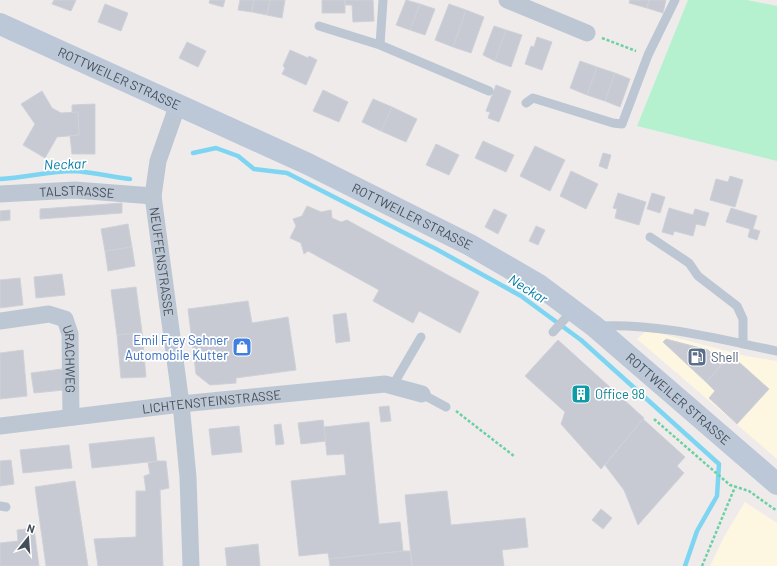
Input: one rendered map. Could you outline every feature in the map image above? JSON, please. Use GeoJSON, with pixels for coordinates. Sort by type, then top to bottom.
{"type":"FeatureCollection","features":[{"type":"Feature","properties":{"kind":"main road","name":"ROTTWEILER STRASSE"},"geometry":{"type":"LineString","coordinates":[[0,24],[308,164],[470,245],[539,285],[571,312],[594,326],[777,484]]}},
{"type":"Feature","properties":{"kind":"street"},"geometry":{"type":"LineString","coordinates":[[507,0],[587,33]]}},
{"type":"Feature","properties":{"kind":"street","name":"NEUFFENSTRASSE"},"geometry":{"type":"LineString","coordinates":[[178,104],[158,161],[153,196],[181,404],[188,477],[191,566]]}},
{"type":"Feature","properties":{"kind":"street","name":"TALSTRASSE"},"geometry":{"type":"LineString","coordinates":[[0,194],[75,190],[153,196]]}},
{"type":"Feature","properties":{"kind":"street","name":"URACHWEG"},"geometry":{"type":"LineString","coordinates":[[0,321],[49,314],[65,319],[70,334],[71,417]]}},
{"type":"Feature","properties":{"kind":"street","name":"LICHTENSTEINSTRASSE"},"geometry":{"type":"LineString","coordinates":[[0,426],[181,404],[393,385],[422,394]]}},
{"type":"Feature","properties":{"kind":"lane"},"geometry":{"type":"LineString","coordinates":[[380,45],[383,0]]}},
{"type":"Feature","properties":{"kind":"lane"},"geometry":{"type":"LineString","coordinates":[[526,104],[533,98],[613,123],[622,124],[648,56],[675,0]]}},
{"type":"Feature","properties":{"kind":"lane"},"geometry":{"type":"LineString","coordinates":[[319,26],[380,45],[489,91]]}},
{"type":"Feature","properties":{"kind":"lane"},"geometry":{"type":"LineString","coordinates":[[650,237],[689,263],[698,276],[737,306],[743,319],[743,344]]}},
{"type":"Feature","properties":{"kind":"lane"},"geometry":{"type":"LineString","coordinates":[[553,332],[571,312]]}},
{"type":"Feature","properties":{"kind":"lane"},"geometry":{"type":"LineString","coordinates":[[594,326],[629,324],[681,331],[777,351]]}},
{"type":"Feature","properties":{"kind":"lane"},"geometry":{"type":"LineString","coordinates":[[393,385],[420,337]]}},
{"type":"Feature","properties":{"kind":"lane"},"geometry":{"type":"LineString","coordinates":[[422,394],[446,407]]}},
{"type":"Feature","properties":{"kind":"path"},"geometry":{"type":"LineString","coordinates":[[587,33],[648,56]]}},
{"type":"Feature","properties":{"kind":"path"},"geometry":{"type":"LineString","coordinates":[[446,407],[461,414],[514,456]]}},
{"type":"Feature","properties":{"kind":"path"},"geometry":{"type":"LineString","coordinates":[[654,419],[730,485],[749,491],[777,511]]}},
{"type":"Feature","properties":{"kind":"path"},"geometry":{"type":"LineString","coordinates":[[702,566],[735,486]]}},
{"type":"Feature","properties":{"kind":"shaded area"},"geometry":{"type":"Polygon","coordinates":[[[647,330],[746,356],[777,361],[777,459],[637,339],[647,330]]]}},
{"type":"Feature","properties":{"kind":"shaded area"},"geometry":{"type":"Polygon","coordinates":[[[745,502],[777,523],[777,566],[710,566],[725,535],[745,502]]]}},
{"type":"Feature","properties":{"kind":"green space"},"geometry":{"type":"Polygon","coordinates":[[[688,0],[747,0],[777,6],[777,161],[637,126],[688,0]]]}},
{"type":"Feature","properties":{"kind":"building"},"geometry":{"type":"Polygon","coordinates":[[[54,0],[76,0],[71,11],[52,4],[54,0]]]}},
{"type":"Feature","properties":{"kind":"building"},"geometry":{"type":"Polygon","coordinates":[[[210,0],[225,0],[223,7],[209,3],[210,0]]]}},
{"type":"Feature","properties":{"kind":"building"},"geometry":{"type":"Polygon","coordinates":[[[240,0],[254,0],[252,12],[238,10],[240,0]]]}},
{"type":"Feature","properties":{"kind":"building"},"geometry":{"type":"Polygon","coordinates":[[[254,0],[270,0],[267,15],[252,12],[254,0]]]}},
{"type":"Feature","properties":{"kind":"building"},"geometry":{"type":"Polygon","coordinates":[[[270,0],[285,0],[282,18],[267,15],[270,0]]]}},
{"type":"Feature","properties":{"kind":"building"},"geometry":{"type":"Polygon","coordinates":[[[322,0],[345,0],[345,13],[322,13],[322,0]]]}},
{"type":"Feature","properties":{"kind":"building"},"geometry":{"type":"Polygon","coordinates":[[[345,0],[373,0],[374,21],[353,22],[352,5],[345,5],[345,0]]]}},
{"type":"Feature","properties":{"kind":"building"},"geometry":{"type":"Polygon","coordinates":[[[406,0],[420,4],[410,30],[396,25],[406,0]]]}},
{"type":"Feature","properties":{"kind":"building"},"geometry":{"type":"Polygon","coordinates":[[[630,0],[649,0],[647,8],[629,3],[630,0]]]}},
{"type":"Feature","properties":{"kind":"building"},"geometry":{"type":"Polygon","coordinates":[[[649,0],[666,0],[663,13],[647,8],[649,0]]]}},
{"type":"Feature","properties":{"kind":"building"},"geometry":{"type":"Polygon","coordinates":[[[105,4],[128,13],[121,31],[98,22],[105,4]]]}},
{"type":"Feature","properties":{"kind":"building"},"geometry":{"type":"Polygon","coordinates":[[[420,4],[435,9],[425,35],[410,30],[420,4]]]}},
{"type":"Feature","properties":{"kind":"building"},"geometry":{"type":"Polygon","coordinates":[[[449,4],[466,10],[453,47],[435,40],[449,4]]]}},
{"type":"Feature","properties":{"kind":"building"},"geometry":{"type":"Polygon","coordinates":[[[466,10],[484,17],[471,53],[453,47],[466,10]]]}},
{"type":"Feature","properties":{"kind":"building"},"geometry":{"type":"Polygon","coordinates":[[[494,26],[506,30],[495,61],[483,55],[494,26]]]}},
{"type":"Feature","properties":{"kind":"building"},"geometry":{"type":"Polygon","coordinates":[[[506,30],[522,35],[511,67],[495,61],[506,30]]]}},
{"type":"Feature","properties":{"kind":"building"},"geometry":{"type":"Polygon","coordinates":[[[537,37],[552,42],[542,70],[525,64],[531,46],[534,47],[537,37]]]}},
{"type":"Feature","properties":{"kind":"building"},"geometry":{"type":"Polygon","coordinates":[[[187,42],[206,51],[198,67],[179,58],[187,42]]]}},
{"type":"Feature","properties":{"kind":"building"},"geometry":{"type":"Polygon","coordinates":[[[290,50],[308,58],[309,56],[317,60],[306,85],[282,74],[285,68],[283,66],[290,50]]]}},
{"type":"Feature","properties":{"kind":"building"},"geometry":{"type":"Polygon","coordinates":[[[580,61],[597,67],[587,95],[570,88],[580,61]]]}},
{"type":"Feature","properties":{"kind":"building"},"geometry":{"type":"Polygon","coordinates":[[[597,67],[615,73],[605,101],[587,95],[597,67]]]}},
{"type":"Feature","properties":{"kind":"building"},"geometry":{"type":"Polygon","coordinates":[[[615,73],[630,79],[620,107],[605,101],[615,73]]]}},
{"type":"Feature","properties":{"kind":"building"},"geometry":{"type":"Polygon","coordinates":[[[496,85],[511,91],[499,122],[488,118],[490,112],[486,111],[496,85]]]}},
{"type":"Feature","properties":{"kind":"building"},"geometry":{"type":"Polygon","coordinates":[[[323,90],[348,102],[339,122],[313,111],[323,90]]]}},
{"type":"Feature","properties":{"kind":"building"},"geometry":{"type":"Polygon","coordinates":[[[42,91],[52,108],[61,113],[78,112],[79,135],[57,137],[45,158],[23,145],[35,124],[21,104],[42,91]]]}},
{"type":"Feature","properties":{"kind":"building"},"geometry":{"type":"Polygon","coordinates":[[[373,99],[392,107],[381,131],[362,122],[373,99]]]}},
{"type":"Feature","properties":{"kind":"building"},"geometry":{"type":"Polygon","coordinates":[[[95,104],[95,154],[72,154],[70,136],[79,135],[78,112],[72,113],[72,105],[95,104]]]}},
{"type":"Feature","properties":{"kind":"building"},"geometry":{"type":"Polygon","coordinates":[[[392,107],[417,119],[406,142],[381,131],[392,107]]]}},
{"type":"Feature","properties":{"kind":"building"},"geometry":{"type":"Polygon","coordinates":[[[483,141],[514,155],[506,172],[475,158],[483,141]]]}},
{"type":"Feature","properties":{"kind":"building"},"geometry":{"type":"Polygon","coordinates":[[[436,144],[459,155],[449,175],[426,165],[436,144]]]}},
{"type":"Feature","properties":{"kind":"building"},"geometry":{"type":"Polygon","coordinates":[[[535,146],[565,160],[550,191],[520,176],[535,146]]]}},
{"type":"Feature","properties":{"kind":"building"},"geometry":{"type":"Polygon","coordinates":[[[603,153],[611,155],[607,169],[599,166],[603,153]]]}},
{"type":"Feature","properties":{"kind":"building"},"geometry":{"type":"Polygon","coordinates":[[[571,171],[598,184],[586,209],[560,196],[571,171]]]}},
{"type":"Feature","properties":{"kind":"building"},"geometry":{"type":"Polygon","coordinates":[[[730,176],[743,180],[735,207],[710,200],[716,179],[728,182],[730,176]]]}},
{"type":"Feature","properties":{"kind":"building"},"geometry":{"type":"Polygon","coordinates":[[[618,193],[646,202],[639,225],[615,218],[617,209],[613,208],[618,193]]]}},
{"type":"Feature","properties":{"kind":"building"},"geometry":{"type":"Polygon","coordinates":[[[652,193],[665,197],[660,213],[647,209],[652,193]]]}},
{"type":"Feature","properties":{"kind":"building"},"geometry":{"type":"Polygon","coordinates":[[[122,203],[122,213],[40,219],[40,209],[122,203]]]}},
{"type":"Feature","properties":{"kind":"building"},"geometry":{"type":"Polygon","coordinates":[[[307,206],[321,212],[331,210],[332,218],[341,222],[347,220],[479,292],[460,333],[419,311],[413,323],[373,301],[379,290],[308,251],[304,254],[301,243],[290,238],[296,226],[293,219],[302,216],[307,206]]]}},
{"type":"Feature","properties":{"kind":"building"},"geometry":{"type":"Polygon","coordinates":[[[669,208],[693,215],[695,209],[709,213],[705,226],[696,224],[693,236],[674,231],[673,235],[662,232],[669,208]]]}},
{"type":"Feature","properties":{"kind":"building"},"geometry":{"type":"Polygon","coordinates":[[[731,208],[757,216],[753,229],[760,231],[757,240],[748,237],[750,229],[726,222],[731,208]]]}},
{"type":"Feature","properties":{"kind":"building"},"geometry":{"type":"Polygon","coordinates":[[[494,209],[507,215],[498,234],[485,227],[494,209]]]}},
{"type":"Feature","properties":{"kind":"building"},"geometry":{"type":"Polygon","coordinates":[[[10,210],[10,220],[0,221],[0,211],[10,210]]]}},
{"type":"Feature","properties":{"kind":"building"},"geometry":{"type":"Polygon","coordinates":[[[128,224],[132,247],[105,251],[101,229],[128,224]]]}},
{"type":"Feature","properties":{"kind":"building"},"geometry":{"type":"Polygon","coordinates":[[[536,226],[545,230],[538,245],[529,241],[536,226]]]}},
{"type":"Feature","properties":{"kind":"building"},"geometry":{"type":"Polygon","coordinates":[[[132,247],[135,266],[108,271],[105,251],[132,247]]]}},
{"type":"Feature","properties":{"kind":"building"},"geometry":{"type":"Polygon","coordinates":[[[62,274],[65,295],[36,298],[34,277],[62,274]]]}},
{"type":"Feature","properties":{"kind":"building"},"geometry":{"type":"Polygon","coordinates":[[[20,278],[23,305],[0,308],[0,280],[20,278]]]}},
{"type":"Feature","properties":{"kind":"building"},"geometry":{"type":"Polygon","coordinates":[[[136,287],[142,332],[117,335],[111,290],[136,287]]]}},
{"type":"Feature","properties":{"kind":"building","name":"Emil Frey Sehner Automobile Kutter"},"geometry":{"type":"Polygon","coordinates":[[[248,301],[252,323],[288,317],[296,370],[236,378],[236,383],[210,385],[196,374],[188,309],[248,301]]]}},
{"type":"Feature","properties":{"kind":"building"},"geometry":{"type":"Polygon","coordinates":[[[346,313],[350,341],[336,343],[333,315],[346,313]]]}},
{"type":"Feature","properties":{"kind":"building"},"geometry":{"type":"Polygon","coordinates":[[[142,332],[146,377],[121,378],[117,335],[142,332]]]}},
{"type":"Feature","properties":{"kind":"building","name":"Shell"},"geometry":{"type":"Polygon","coordinates":[[[666,339],[708,350],[723,363],[706,382],[663,342],[666,339]]]}},
{"type":"Feature","properties":{"kind":"building","name":"Office 98"},"geometry":{"type":"Polygon","coordinates":[[[558,340],[644,418],[601,469],[561,424],[565,412],[525,376],[558,340]]]}},
{"type":"Feature","properties":{"kind":"building"},"geometry":{"type":"Polygon","coordinates":[[[23,350],[27,396],[0,399],[0,353],[23,350]]]}},
{"type":"Feature","properties":{"kind":"building"},"geometry":{"type":"Polygon","coordinates":[[[731,355],[769,389],[737,424],[709,398],[715,391],[706,382],[731,355]]]}},
{"type":"Feature","properties":{"kind":"building"},"geometry":{"type":"Polygon","coordinates":[[[62,369],[64,390],[34,393],[31,373],[62,369]]]}},
{"type":"Feature","properties":{"kind":"building"},"geometry":{"type":"Polygon","coordinates":[[[389,406],[391,421],[381,422],[379,407],[389,406]]]}},
{"type":"Feature","properties":{"kind":"building"},"geometry":{"type":"Polygon","coordinates":[[[643,419],[685,457],[677,466],[684,473],[638,525],[624,490],[605,465],[643,419]]]}},
{"type":"Feature","properties":{"kind":"building"},"geometry":{"type":"Polygon","coordinates":[[[323,420],[326,441],[301,444],[298,423],[323,420]]]}},
{"type":"Feature","properties":{"kind":"building"},"geometry":{"type":"Polygon","coordinates":[[[369,422],[379,524],[400,522],[403,551],[329,559],[328,553],[299,556],[291,481],[346,475],[344,454],[327,455],[324,427],[369,422]]]}},
{"type":"Feature","properties":{"kind":"building"},"geometry":{"type":"Polygon","coordinates":[[[281,424],[284,444],[276,445],[274,425],[281,424]]]}},
{"type":"Feature","properties":{"kind":"building"},"geometry":{"type":"Polygon","coordinates":[[[239,426],[242,452],[212,455],[209,429],[239,426]]]}},
{"type":"Feature","properties":{"kind":"building"},"geometry":{"type":"Polygon","coordinates":[[[154,437],[157,461],[92,468],[89,444],[154,437]]]}},
{"type":"Feature","properties":{"kind":"building"},"geometry":{"type":"Polygon","coordinates":[[[69,445],[72,468],[23,473],[20,450],[69,445]]]}},
{"type":"Feature","properties":{"kind":"building"},"geometry":{"type":"Polygon","coordinates":[[[11,460],[14,484],[0,486],[0,461],[11,460]]]}},
{"type":"Feature","properties":{"kind":"building"},"geometry":{"type":"Polygon","coordinates":[[[166,461],[169,488],[160,490],[163,566],[98,566],[94,539],[136,537],[136,491],[146,491],[144,476],[150,474],[148,463],[166,461]]]}},
{"type":"Feature","properties":{"kind":"building"},"geometry":{"type":"Polygon","coordinates":[[[75,481],[88,566],[46,566],[35,487],[75,481]]]}},
{"type":"Feature","properties":{"kind":"building"},"geometry":{"type":"Polygon","coordinates":[[[447,491],[451,525],[525,518],[528,547],[502,550],[504,566],[412,566],[405,495],[447,491]]]}},
{"type":"Feature","properties":{"kind":"building"},"geometry":{"type":"Polygon","coordinates":[[[601,509],[612,518],[603,529],[592,520],[601,509]]]}},
{"type":"Feature","properties":{"kind":"building"},"geometry":{"type":"Polygon","coordinates":[[[34,528],[39,566],[0,566],[0,543],[18,541],[17,530],[34,528]]]}},
{"type":"Feature","properties":{"kind":"building"},"geometry":{"type":"Polygon","coordinates":[[[258,544],[260,566],[227,566],[225,548],[258,544]]]}},
{"type":"Feature","properties":{"kind":"building"},"geometry":{"type":"Polygon","coordinates":[[[410,551],[412,566],[330,566],[329,559],[410,551]]]}},
{"type":"Feature","properties":{"kind":"waterway","name":"Neckar"},"geometry":{"type":"LineString","coordinates":[[193,153],[216,148],[238,156],[254,169],[287,173],[436,249],[521,296],[581,340],[719,464],[717,496],[697,531],[685,566]]}},
{"type":"Feature","properties":{"kind":"waterway","name":"Neckar"},"geometry":{"type":"LineString","coordinates":[[0,179],[74,171],[130,179]]}},
{"type":"Feature","properties":{"kind":"place","name":"Emil Frey Sehner Automobile Kutter"},"geometry":{"type":"Point","coordinates":[242,347]}},
{"type":"Feature","properties":{"kind":"place","name":"Shell"},"geometry":{"type":"Point","coordinates":[697,357]}},
{"type":"Feature","properties":{"kind":"place","name":"Office 98"},"geometry":{"type":"Point","coordinates":[581,394]}}]}
